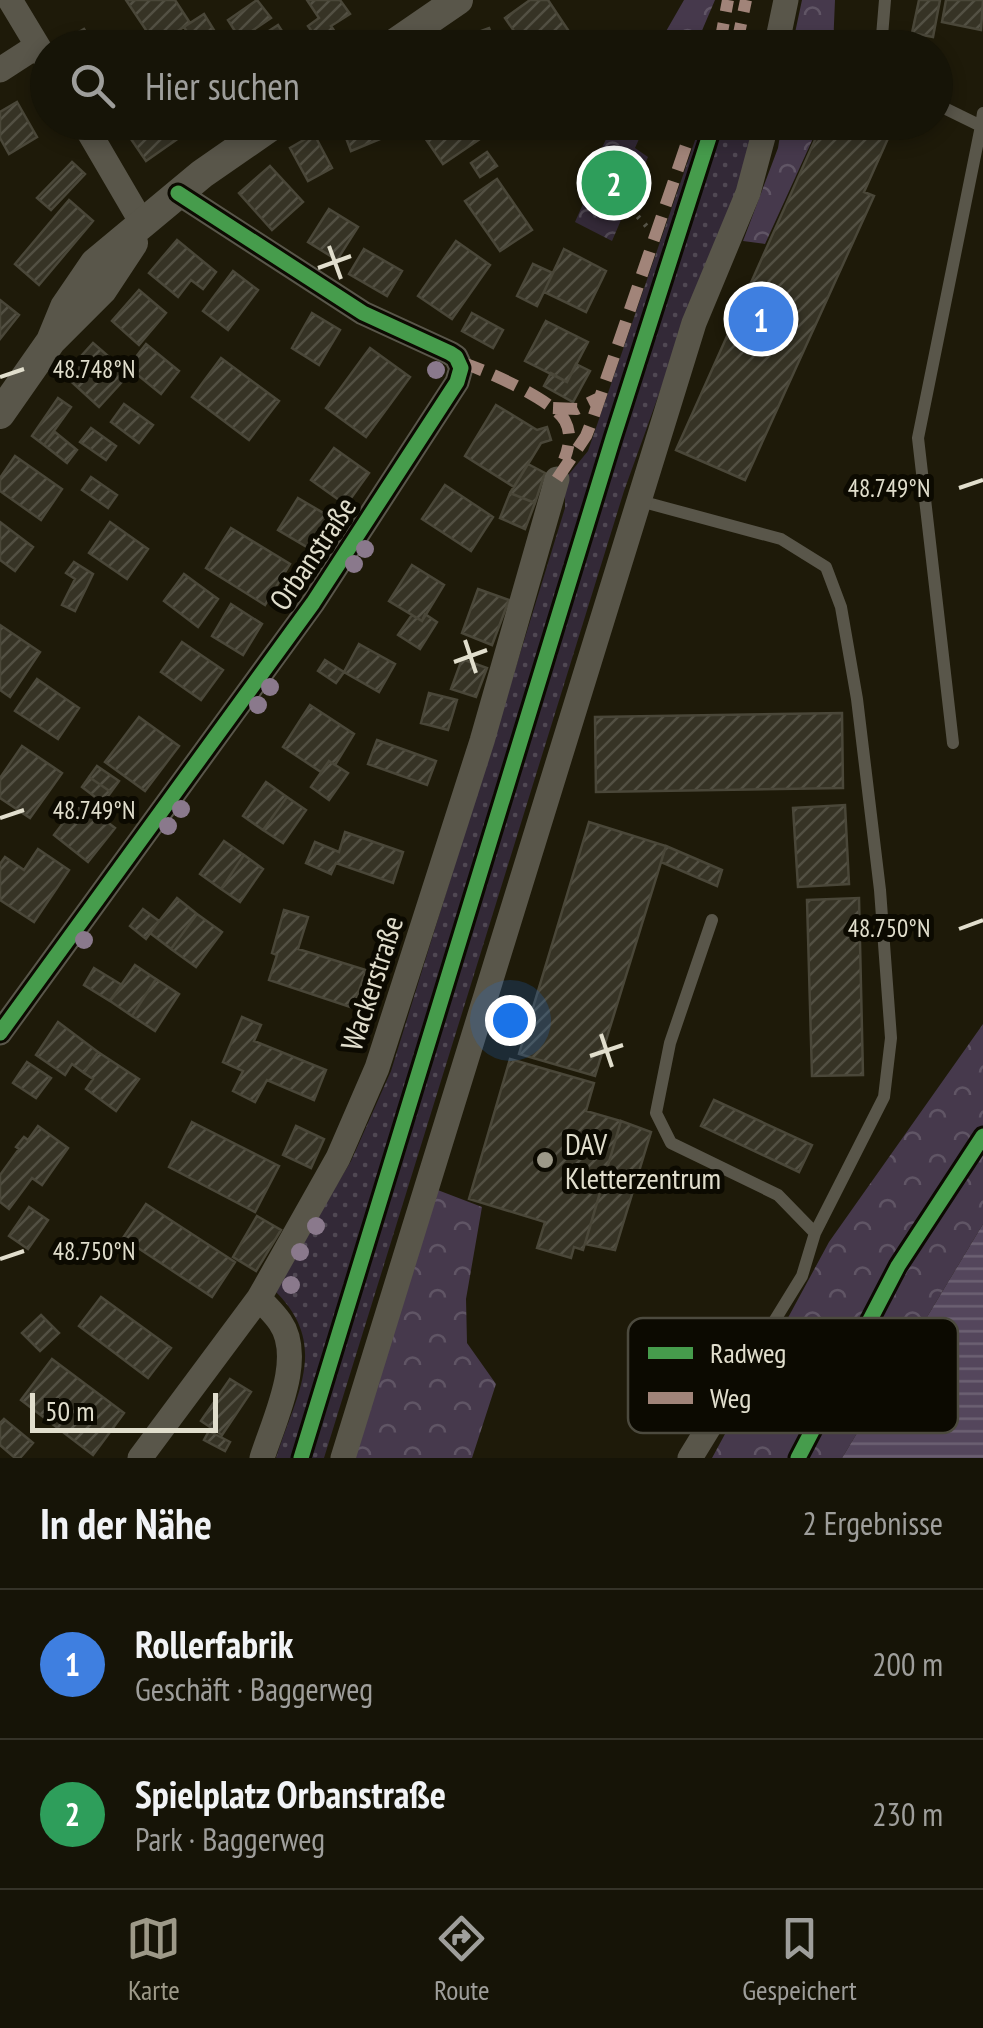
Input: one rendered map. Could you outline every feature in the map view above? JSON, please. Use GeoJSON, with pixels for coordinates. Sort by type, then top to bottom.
{"type":"FeatureCollection","features":[{"type":"Feature","properties":{"kind":"street"},"geometry":{"type":"LineString","coordinates":[[10,0],[30,34]]}},
{"type":"Feature","properties":{"kind":"street"},"geometry":{"type":"LineString","coordinates":[[414,30],[458,0]]}},
{"type":"Feature","properties":{"kind":"street"},"geometry":{"type":"LineString","coordinates":[[780,30],[786,0]]}},
{"type":"Feature","properties":{"kind":"street"},"geometry":{"type":"LineString","coordinates":[[0,70],[30,59]]}},
{"type":"Feature","properties":{"kind":"street"},"geometry":{"type":"LineString","coordinates":[[94,140],[142,223]]}},
{"type":"Feature","properties":{"kind":"street"},"geometry":{"type":"LineString","coordinates":[[0,414],[52,341],[65,307],[84,276],[178,193],[252,140]]}},
{"type":"Feature","properties":{"kind":"street"},"geometry":{"type":"LineString","coordinates":[[342,1458],[694,323],[748,193],[762,140]]}},
{"type":"Feature","properties":{"kind":"street","name":"Orbanstraße"},"geometry":{"type":"LineString","coordinates":[[0,1032],[313,603],[460,375],[456,357],[363,312],[178,193]]}},
{"type":"Feature","properties":{"kind":"street","name":"Wackerstraße"},"geometry":{"type":"LineString","coordinates":[[140,1458],[258,1298],[338,1158],[378,1068],[482,741],[557,479]]}},
{"type":"Feature","properties":{"kind":"street"},"geometry":{"type":"LineString","coordinates":[[258,1298],[281,1322],[290,1341],[292,1361],[262,1458]]}},
{"type":"Feature","properties":{"kind":"street"},"geometry":{"type":"LineString","coordinates":[[690,1458],[705,1433]]}},
{"type":"Feature","properties":{"kind":"lane"},"geometry":{"type":"LineString","coordinates":[[882,30],[884,0]]}},
{"type":"Feature","properties":{"kind":"lane"},"geometry":{"type":"LineString","coordinates":[[953,110],[982,120],[918,438],[954,743]]}},
{"type":"Feature","properties":{"kind":"lane"},"geometry":{"type":"LineString","coordinates":[[640,501],[781,539],[826,567],[841,608],[880,890],[890,1038],[884,1098],[815,1233],[802,1276],[776,1318]]}},
{"type":"Feature","properties":{"kind":"lane"},"geometry":{"type":"LineString","coordinates":[[712,920],[670,1043],[656,1113],[670,1143],[778,1195],[815,1233]]}},
{"type":"Feature","properties":{"kind":"path"},"geometry":{"type":"LineString","coordinates":[[603,177],[656,237]]}},
{"type":"Feature","properties":{"kind":"green space"},"geometry":{"type":"Polygon","coordinates":[[[684,0],[715,0],[702,30],[667,30],[684,0]]]}},
{"type":"Feature","properties":{"kind":"green space"},"geometry":{"type":"Polygon","coordinates":[[[802,0],[835,0],[834,30],[796,30],[802,0]]]}},
{"type":"Feature","properties":{"kind":"green space"},"geometry":{"type":"Polygon","coordinates":[[[606,140],[639,140],[635,148],[648,157],[612,241],[575,222],[598,170],[593,166],[606,140]]]}},
{"type":"Feature","properties":{"kind":"green space"},"geometry":{"type":"Polygon","coordinates":[[[695,140],[753,140],[739,191],[685,322],[624,491],[324,1458],[276,1458],[299,1391],[305,1350],[291,1310],[274,1290],[351,1161],[391,1071],[565,508],[565,479],[588,451],[695,140]]]}},
{"type":"Feature","properties":{"kind":"green space"},"geometry":{"type":"Polygon","coordinates":[[[779,140],[812,140],[765,244],[743,241],[779,140]]]}},
{"type":"Feature","properties":{"kind":"green space"},"geometry":{"type":"Polygon","coordinates":[[[983,1024],[983,1224],[926,1318],[788,1318],[829,1242],[983,1024]]]}},
{"type":"Feature","properties":{"kind":"green space"},"geometry":{"type":"Polygon","coordinates":[[[435,1189],[482,1207],[466,1299],[467,1343],[496,1384],[472,1458],[355,1458],[435,1189]]]}},
{"type":"Feature","properties":{"kind":"green space"},"geometry":{"type":"Polygon","coordinates":[[[726,1433],[857,1433],[842,1458],[712,1458],[726,1433]]]}},
{"type":"Feature","properties":{"kind":"shaded area"},"geometry":{"type":"Polygon","coordinates":[[[983,1224],[983,1458],[842,1458],[857,1433],[958,1433],[958,1318],[926,1318],[983,1224]]]}},
{"type":"Feature","properties":{"kind":"building"},"geometry":{"type":"Polygon","coordinates":[[[126,0],[175,0],[190,23],[179,30],[146,30],[126,0]]]}},
{"type":"Feature","properties":{"kind":"building"},"geometry":{"type":"Polygon","coordinates":[[[257,0],[271,18],[253,30],[234,30],[228,20],[257,0]]]}},
{"type":"Feature","properties":{"kind":"building"},"geometry":{"type":"Polygon","coordinates":[[[307,0],[340,0],[350,14],[331,26],[334,30],[311,30],[308,26],[319,18],[307,0]]]}},
{"type":"Feature","properties":{"kind":"building"},"geometry":{"type":"Polygon","coordinates":[[[530,0],[548,0],[568,30],[513,30],[505,18],[530,0]]]}},
{"type":"Feature","properties":{"kind":"building"},"geometry":{"type":"Polygon","coordinates":[[[919,0],[940,0],[934,30],[913,30],[919,0]]]}},
{"type":"Feature","properties":{"kind":"building"},"geometry":{"type":"Polygon","coordinates":[[[946,0],[983,0],[981,30],[942,22],[946,0]]]}},
{"type":"Feature","properties":{"kind":"building"},"geometry":{"type":"Polygon","coordinates":[[[204,14],[214,30],[186,30],[184,27],[204,14]]]}},
{"type":"Feature","properties":{"kind":"building"},"geometry":{"type":"Polygon","coordinates":[[[17,102],[30,125],[32,140],[9,154],[0,138],[0,112],[17,102]]]}},
{"type":"Feature","properties":{"kind":"building"},"geometry":{"type":"Polygon","coordinates":[[[132,140],[176,140],[146,161],[132,140]]]}},
{"type":"Feature","properties":{"kind":"building"},"geometry":{"type":"Polygon","coordinates":[[[304,140],[317,140],[332,168],[308,181],[290,148],[304,140]]]}},
{"type":"Feature","properties":{"kind":"building"},"geometry":{"type":"Polygon","coordinates":[[[347,140],[378,140],[351,151],[347,140]]]}},
{"type":"Feature","properties":{"kind":"building"},"geometry":{"type":"Polygon","coordinates":[[[426,140],[479,140],[443,164],[426,140]]]}},
{"type":"Feature","properties":{"kind":"building"},"geometry":{"type":"Polygon","coordinates":[[[815,140],[887,140],[864,192],[874,196],[745,480],[676,450],[815,140]]]}},
{"type":"Feature","properties":{"kind":"building"},"geometry":{"type":"Polygon","coordinates":[[[487,152],[497,166],[480,177],[471,163],[487,152]]]}},
{"type":"Feature","properties":{"kind":"building"},"geometry":{"type":"Polygon","coordinates":[[[72,162],[85,174],[51,210],[37,198],[72,162]]]}},
{"type":"Feature","properties":{"kind":"building"},"geometry":{"type":"Polygon","coordinates":[[[270,166],[303,202],[272,230],[239,193],[270,166]]]}},
{"type":"Feature","properties":{"kind":"building"},"geometry":{"type":"Polygon","coordinates":[[[497,179],[532,230],[500,251],[465,201],[497,179]]]}},
{"type":"Feature","properties":{"kind":"building"},"geometry":{"type":"Polygon","coordinates":[[[69,200],[93,221],[39,285],[15,264],[69,200]]]}},
{"type":"Feature","properties":{"kind":"building"},"geometry":{"type":"Polygon","coordinates":[[[329,209],[358,227],[337,260],[308,242],[329,209]]]}},
{"type":"Feature","properties":{"kind":"building"},"geometry":{"type":"Polygon","coordinates":[[[177,240],[216,272],[203,289],[191,280],[178,297],[149,273],[177,240]]]}},
{"type":"Feature","properties":{"kind":"building"},"geometry":{"type":"Polygon","coordinates":[[[456,241],[490,265],[452,319],[418,296],[456,241]]]}},
{"type":"Feature","properties":{"kind":"building"},"geometry":{"type":"Polygon","coordinates":[[[364,249],[402,271],[387,296],[349,274],[364,249]]]}},
{"type":"Feature","properties":{"kind":"building"},"geometry":{"type":"Polygon","coordinates":[[[564,249],[606,271],[586,312],[544,292],[564,249]]]}},
{"type":"Feature","properties":{"kind":"building"},"geometry":{"type":"Polygon","coordinates":[[[533,264],[553,273],[537,306],[517,296],[533,264]]]}},
{"type":"Feature","properties":{"kind":"building"},"geometry":{"type":"Polygon","coordinates":[[[233,271],[258,290],[228,330],[203,311],[233,271]]]}},
{"type":"Feature","properties":{"kind":"building"},"geometry":{"type":"Polygon","coordinates":[[[139,290],[166,313],[139,345],[112,321],[139,290]]]}},
{"type":"Feature","properties":{"kind":"building"},"geometry":{"type":"Polygon","coordinates":[[[0,300],[19,315],[0,339],[0,300]]]}},
{"type":"Feature","properties":{"kind":"building"},"geometry":{"type":"Polygon","coordinates":[[[312,313],[340,330],[319,365],[292,348],[312,313]]]}},
{"type":"Feature","properties":{"kind":"building"},"geometry":{"type":"Polygon","coordinates":[[[472,313],[503,330],[493,348],[462,331],[472,313]]]}},
{"type":"Feature","properties":{"kind":"building"},"geometry":{"type":"Polygon","coordinates":[[[546,321],[588,342],[567,382],[525,361],[546,321]]]}},
{"type":"Feature","properties":{"kind":"building"},"geometry":{"type":"Polygon","coordinates":[[[93,343],[129,374],[99,407],[64,375],[93,343]]]}},
{"type":"Feature","properties":{"kind":"building"},"geometry":{"type":"Polygon","coordinates":[[[146,344],[179,371],[161,394],[128,367],[146,344]]]}},
{"type":"Feature","properties":{"kind":"building"},"geometry":{"type":"Polygon","coordinates":[[[370,348],[410,377],[366,437],[326,408],[370,348]]]}},
{"type":"Feature","properties":{"kind":"building"},"geometry":{"type":"Polygon","coordinates":[[[221,358],[279,401],[249,440],[192,397],[221,358]]]}},
{"type":"Feature","properties":{"kind":"building"},"geometry":{"type":"Polygon","coordinates":[[[576,364],[590,371],[573,402],[544,386],[551,373],[567,382],[576,364]]]}},
{"type":"Feature","properties":{"kind":"building"},"geometry":{"type":"Polygon","coordinates":[[[58,398],[71,407],[44,445],[32,436],[58,398]]]}},
{"type":"Feature","properties":{"kind":"building"},"geometry":{"type":"Polygon","coordinates":[[[124,404],[153,425],[139,443],[111,422],[124,404]]]}},
{"type":"Feature","properties":{"kind":"building"},"geometry":{"type":"Polygon","coordinates":[[[496,405],[537,430],[547,427],[551,440],[541,443],[514,487],[465,456],[496,405]]]}},
{"type":"Feature","properties":{"kind":"building"},"geometry":{"type":"Polygon","coordinates":[[[91,428],[116,446],[106,460],[80,442],[91,428]]]}},
{"type":"Feature","properties":{"kind":"building"},"geometry":{"type":"Polygon","coordinates":[[[55,432],[77,450],[67,463],[44,445],[55,432]]]}},
{"type":"Feature","properties":{"kind":"building"},"geometry":{"type":"Polygon","coordinates":[[[334,448],[369,473],[346,505],[311,480],[334,448]]]}},
{"type":"Feature","properties":{"kind":"building"},"geometry":{"type":"Polygon","coordinates":[[[15,456],[62,489],[41,520],[0,491],[0,478],[15,456]]]}},
{"type":"Feature","properties":{"kind":"building"},"geometry":{"type":"Polygon","coordinates":[[[528,464],[545,473],[535,503],[510,493],[528,464]]]}},
{"type":"Feature","properties":{"kind":"building"},"geometry":{"type":"Polygon","coordinates":[[[91,477],[117,495],[108,508],[82,490],[91,477]]]}},
{"type":"Feature","properties":{"kind":"building"},"geometry":{"type":"Polygon","coordinates":[[[445,485],[493,517],[471,551],[422,519],[445,485]]]}},
{"type":"Feature","properties":{"kind":"building"},"geometry":{"type":"Polygon","coordinates":[[[510,493],[535,503],[525,529],[500,518],[510,493]]]}},
{"type":"Feature","properties":{"kind":"building"},"geometry":{"type":"Polygon","coordinates":[[[298,498],[337,521],[317,553],[278,530],[298,498]]]}},
{"type":"Feature","properties":{"kind":"building"},"geometry":{"type":"Polygon","coordinates":[[[0,522],[33,547],[15,571],[0,560],[0,522]]]}},
{"type":"Feature","properties":{"kind":"building"},"geometry":{"type":"Polygon","coordinates":[[[110,522],[148,549],[127,579],[89,553],[110,522]]]}},
{"type":"Feature","properties":{"kind":"building"},"geometry":{"type":"Polygon","coordinates":[[[231,528],[290,564],[265,605],[206,568],[231,528]]]}},
{"type":"Feature","properties":{"kind":"building"},"geometry":{"type":"Polygon","coordinates":[[[74,562],[93,574],[75,611],[62,605],[75,579],[66,573],[74,562]]]}},
{"type":"Feature","properties":{"kind":"building"},"geometry":{"type":"Polygon","coordinates":[[[412,565],[444,585],[422,621],[389,601],[412,565]]]}},
{"type":"Feature","properties":{"kind":"building"},"geometry":{"type":"Polygon","coordinates":[[[184,574],[218,599],[198,627],[164,601],[184,574]]]}},
{"type":"Feature","properties":{"kind":"building"},"geometry":{"type":"Polygon","coordinates":[[[478,589],[509,600],[492,645],[462,633],[478,589]]]}},
{"type":"Feature","properties":{"kind":"building"},"geometry":{"type":"Polygon","coordinates":[[[231,604],[262,624],[243,655],[212,636],[231,604]]]}},
{"type":"Feature","properties":{"kind":"building"},"geometry":{"type":"Polygon","coordinates":[[[425,614],[437,622],[420,649],[398,635],[412,615],[422,621],[425,614]]]}},
{"type":"Feature","properties":{"kind":"building"},"geometry":{"type":"Polygon","coordinates":[[[0,625],[40,652],[10,697],[0,690],[0,625]]]}},
{"type":"Feature","properties":{"kind":"building"},"geometry":{"type":"Polygon","coordinates":[[[182,642],[223,670],[201,700],[161,672],[182,642]]]}},
{"type":"Feature","properties":{"kind":"building"},"geometry":{"type":"Polygon","coordinates":[[[359,644],[395,664],[379,692],[344,672],[359,644]]]}},
{"type":"Feature","properties":{"kind":"building"},"geometry":{"type":"Polygon","coordinates":[[[462,659],[487,668],[476,697],[451,689],[462,659]]]}},
{"type":"Feature","properties":{"kind":"building"},"geometry":{"type":"Polygon","coordinates":[[[325,660],[344,672],[336,683],[318,671],[325,660]]]}},
{"type":"Feature","properties":{"kind":"building"},"geometry":{"type":"Polygon","coordinates":[[[37,679],[79,708],[58,739],[15,711],[37,679]]]}},
{"type":"Feature","properties":{"kind":"building"},"geometry":{"type":"Polygon","coordinates":[[[429,693],[457,700],[448,730],[421,723],[429,693]]]}},
{"type":"Feature","properties":{"kind":"building"},"geometry":{"type":"Polygon","coordinates":[[[310,705],[354,734],[335,765],[329,761],[321,772],[283,747],[310,705]]]}},
{"type":"Feature","properties":{"kind":"building"},"geometry":{"type":"Polygon","coordinates":[[[842,713],[843,788],[596,792],[595,717],[842,713]]]}},
{"type":"Feature","properties":{"kind":"building"},"geometry":{"type":"Polygon","coordinates":[[[139,717],[179,746],[145,791],[105,762],[139,717]]]}},
{"type":"Feature","properties":{"kind":"building"},"geometry":{"type":"Polygon","coordinates":[[[377,740],[436,761],[427,785],[368,764],[377,740]]]}},
{"type":"Feature","properties":{"kind":"building"},"geometry":{"type":"Polygon","coordinates":[[[22,746],[62,773],[30,818],[0,798],[0,778],[22,746]]]}},
{"type":"Feature","properties":{"kind":"building"},"geometry":{"type":"Polygon","coordinates":[[[329,761],[348,773],[329,800],[311,787],[329,761]]]}},
{"type":"Feature","properties":{"kind":"building"},"geometry":{"type":"Polygon","coordinates":[[[97,766],[119,781],[111,792],[89,777],[97,766]]]}},
{"type":"Feature","properties":{"kind":"building"},"geometry":{"type":"Polygon","coordinates":[[[89,777],[111,792],[103,803],[82,787],[89,777]]]}},
{"type":"Feature","properties":{"kind":"building"},"geometry":{"type":"Polygon","coordinates":[[[266,782],[287,797],[263,830],[243,816],[266,782]]]}},
{"type":"Feature","properties":{"kind":"building"},"geometry":{"type":"Polygon","coordinates":[[[287,797],[306,810],[283,843],[263,830],[287,797]]]}},
{"type":"Feature","properties":{"kind":"building"},"geometry":{"type":"Polygon","coordinates":[[[80,801],[115,828],[88,862],[54,835],[80,801]]]}},
{"type":"Feature","properties":{"kind":"building"},"geometry":{"type":"Polygon","coordinates":[[[845,805],[849,884],[798,887],[793,808],[845,805]]]}},
{"type":"Feature","properties":{"kind":"building"},"geometry":{"type":"Polygon","coordinates":[[[589,822],[666,846],[595,1076],[519,1054],[589,822]]]}},
{"type":"Feature","properties":{"kind":"building"},"geometry":{"type":"Polygon","coordinates":[[[345,832],[403,852],[393,883],[336,863],[331,874],[306,863],[315,842],[339,852],[345,832]]]}},
{"type":"Feature","properties":{"kind":"building"},"geometry":{"type":"Polygon","coordinates":[[[224,841],[244,855],[221,889],[200,874],[224,841]]]}},
{"type":"Feature","properties":{"kind":"building"},"geometry":{"type":"Polygon","coordinates":[[[666,846],[722,870],[717,886],[661,862],[666,846]]]}},
{"type":"Feature","properties":{"kind":"building"},"geometry":{"type":"Polygon","coordinates":[[[38,849],[69,870],[34,922],[0,900],[0,864],[5,857],[24,870],[38,849]]]}},
{"type":"Feature","properties":{"kind":"building"},"geometry":{"type":"Polygon","coordinates":[[[244,855],[263,869],[240,902],[221,889],[244,855]]]}},
{"type":"Feature","properties":{"kind":"building"},"geometry":{"type":"Polygon","coordinates":[[[177,898],[197,914],[171,949],[150,933],[177,898]]]}},
{"type":"Feature","properties":{"kind":"building"},"geometry":{"type":"Polygon","coordinates":[[[859,898],[863,1075],[812,1076],[807,900],[859,898]]]}},
{"type":"Feature","properties":{"kind":"building"},"geometry":{"type":"Polygon","coordinates":[[[143,909],[159,921],[146,939],[130,926],[143,909]]]}},
{"type":"Feature","properties":{"kind":"building"},"geometry":{"type":"Polygon","coordinates":[[[284,910],[308,917],[298,949],[366,970],[353,1008],[269,980],[284,910]]]}},
{"type":"Feature","properties":{"kind":"building"},"geometry":{"type":"Polygon","coordinates":[[[197,914],[222,932],[196,967],[171,949],[197,914]]]}},
{"type":"Feature","properties":{"kind":"building"},"geometry":{"type":"Polygon","coordinates":[[[135,965],[156,979],[132,1016],[110,1001],[135,965]]]}},
{"type":"Feature","properties":{"kind":"building"},"geometry":{"type":"Polygon","coordinates":[[[94,968],[122,985],[110,1001],[84,985],[94,968]]]}},
{"type":"Feature","properties":{"kind":"building"},"geometry":{"type":"Polygon","coordinates":[[[156,979],[179,994],[155,1031],[132,1016],[156,979]]]}},
{"type":"Feature","properties":{"kind":"building"},"geometry":{"type":"Polygon","coordinates":[[[242,1017],[261,1025],[254,1041],[326,1070],[314,1100],[267,1080],[255,1102],[233,1091],[243,1071],[223,1062],[242,1017]]]}},
{"type":"Feature","properties":{"kind":"building"},"geometry":{"type":"Polygon","coordinates":[[[58,1022],[98,1052],[84,1073],[72,1064],[65,1075],[36,1055],[58,1022]]]}},
{"type":"Feature","properties":{"kind":"building"},"geometry":{"type":"Polygon","coordinates":[[[98,1052],[139,1079],[116,1111],[86,1089],[93,1079],[84,1073],[98,1052]]]}},
{"type":"Feature","properties":{"kind":"building","name":"DAV Kletterzentrum"},"geometry":{"type":"Polygon","coordinates":[[[510,1059],[594,1083],[586,1111],[621,1121],[583,1250],[574,1247],[571,1258],[537,1248],[545,1222],[469,1199],[510,1059]]]}},
{"type":"Feature","properties":{"kind":"building"},"geometry":{"type":"Polygon","coordinates":[[[27,1062],[51,1078],[36,1098],[13,1083],[27,1062]]]}},
{"type":"Feature","properties":{"kind":"building"},"geometry":{"type":"Polygon","coordinates":[[[714,1100],[812,1145],[799,1172],[701,1126],[714,1100]]]}},
{"type":"Feature","properties":{"kind":"building"},"geometry":{"type":"Polygon","coordinates":[[[621,1121],[651,1132],[615,1250],[585,1244],[621,1121]]]}},
{"type":"Feature","properties":{"kind":"building"},"geometry":{"type":"Polygon","coordinates":[[[192,1122],[279,1166],[255,1212],[169,1167],[192,1122]]]}},
{"type":"Feature","properties":{"kind":"building"},"geometry":{"type":"Polygon","coordinates":[[[38,1126],[68,1148],[42,1185],[32,1178],[9,1209],[0,1202],[0,1175],[19,1149],[16,1147],[24,1137],[28,1140],[38,1126]]]}},
{"type":"Feature","properties":{"kind":"building"},"geometry":{"type":"Polygon","coordinates":[[[296,1126],[324,1139],[311,1168],[283,1155],[296,1126]]]}},
{"type":"Feature","properties":{"kind":"building"},"geometry":{"type":"Polygon","coordinates":[[[146,1204],[235,1262],[212,1297],[123,1238],[146,1204]]]}},
{"type":"Feature","properties":{"kind":"building"},"geometry":{"type":"Polygon","coordinates":[[[29,1207],[48,1220],[28,1249],[9,1236],[29,1207]]]}},
{"type":"Feature","properties":{"kind":"building"},"geometry":{"type":"Polygon","coordinates":[[[257,1216],[281,1230],[256,1271],[233,1257],[257,1216]]]}},
{"type":"Feature","properties":{"kind":"building"},"geometry":{"type":"Polygon","coordinates":[[[101,1297],[171,1348],[148,1378],[79,1326],[101,1297]]]}},
{"type":"Feature","properties":{"kind":"building"},"geometry":{"type":"Polygon","coordinates":[[[41,1315],[59,1333],[40,1351],[22,1333],[41,1315]]]}},
{"type":"Feature","properties":{"kind":"building"},"geometry":{"type":"Polygon","coordinates":[[[52,1359],[124,1413],[93,1455],[21,1400],[52,1359]]]}},
{"type":"Feature","properties":{"kind":"building"},"geometry":{"type":"Polygon","coordinates":[[[230,1379],[251,1392],[222,1435],[201,1421],[230,1379]]]}},
{"type":"Feature","properties":{"kind":"building"},"geometry":{"type":"Polygon","coordinates":[[[4,1419],[33,1443],[20,1458],[0,1445],[0,1423],[4,1419]]]}},
{"type":"Feature","properties":{"kind":"building"},"geometry":{"type":"Polygon","coordinates":[[[209,1431],[230,1442],[225,1451],[204,1440],[209,1431]]]}},
{"type":"Feature","properties":{"kind":"marked path"},"geometry":{"type":"LineString","coordinates":[[722,30],[728,0]]}},
{"type":"Feature","properties":{"kind":"marked path"},"geometry":{"type":"LineString","coordinates":[[740,30],[746,0]]}},
{"type":"Feature","properties":{"kind":"marked path"},"geometry":{"type":"LineString","coordinates":[[557,479],[586,436],[593,418],[688,140]]}},
{"type":"Feature","properties":{"kind":"marked path"},"geometry":{"type":"LineString","coordinates":[[459,362],[517,386],[559,413],[569,436],[564,460]]}},
{"type":"Feature","properties":{"kind":"marked path"},"geometry":{"type":"LineString","coordinates":[[553,408],[577,409],[599,398]]}},
{"type":"Feature","properties":{"kind":"cycle path"},"geometry":{"type":"LineString","coordinates":[[301,1458],[613,438],[708,140]]}},
{"type":"Feature","properties":{"kind":"cycle path"},"geometry":{"type":"LineString","coordinates":[[0,1033],[313,603],[457,382],[461,368],[450,353],[363,313],[178,193]]}},
{"type":"Feature","properties":{"kind":"cycle path"},"geometry":{"type":"LineString","coordinates":[[871,1318],[898,1266],[983,1136]]}},
{"type":"Feature","properties":{"kind":"cycle path"},"geometry":{"type":"LineString","coordinates":[[798,1458],[811,1433]]}},
{"type":"Feature","properties":{"kind":"place","name":"Spielplatz Orbanstraße"},"geometry":{"type":"Point","coordinates":[614,183]}},
{"type":"Feature","properties":{"kind":"place","name":"Rollerfabrik"},"geometry":{"type":"Point","coordinates":[761,319]}},
{"type":"Feature","properties":{"kind":"place","name":"DAV Kletterzentrum"},"geometry":{"type":"Point","coordinates":[545,1160]}}]}
